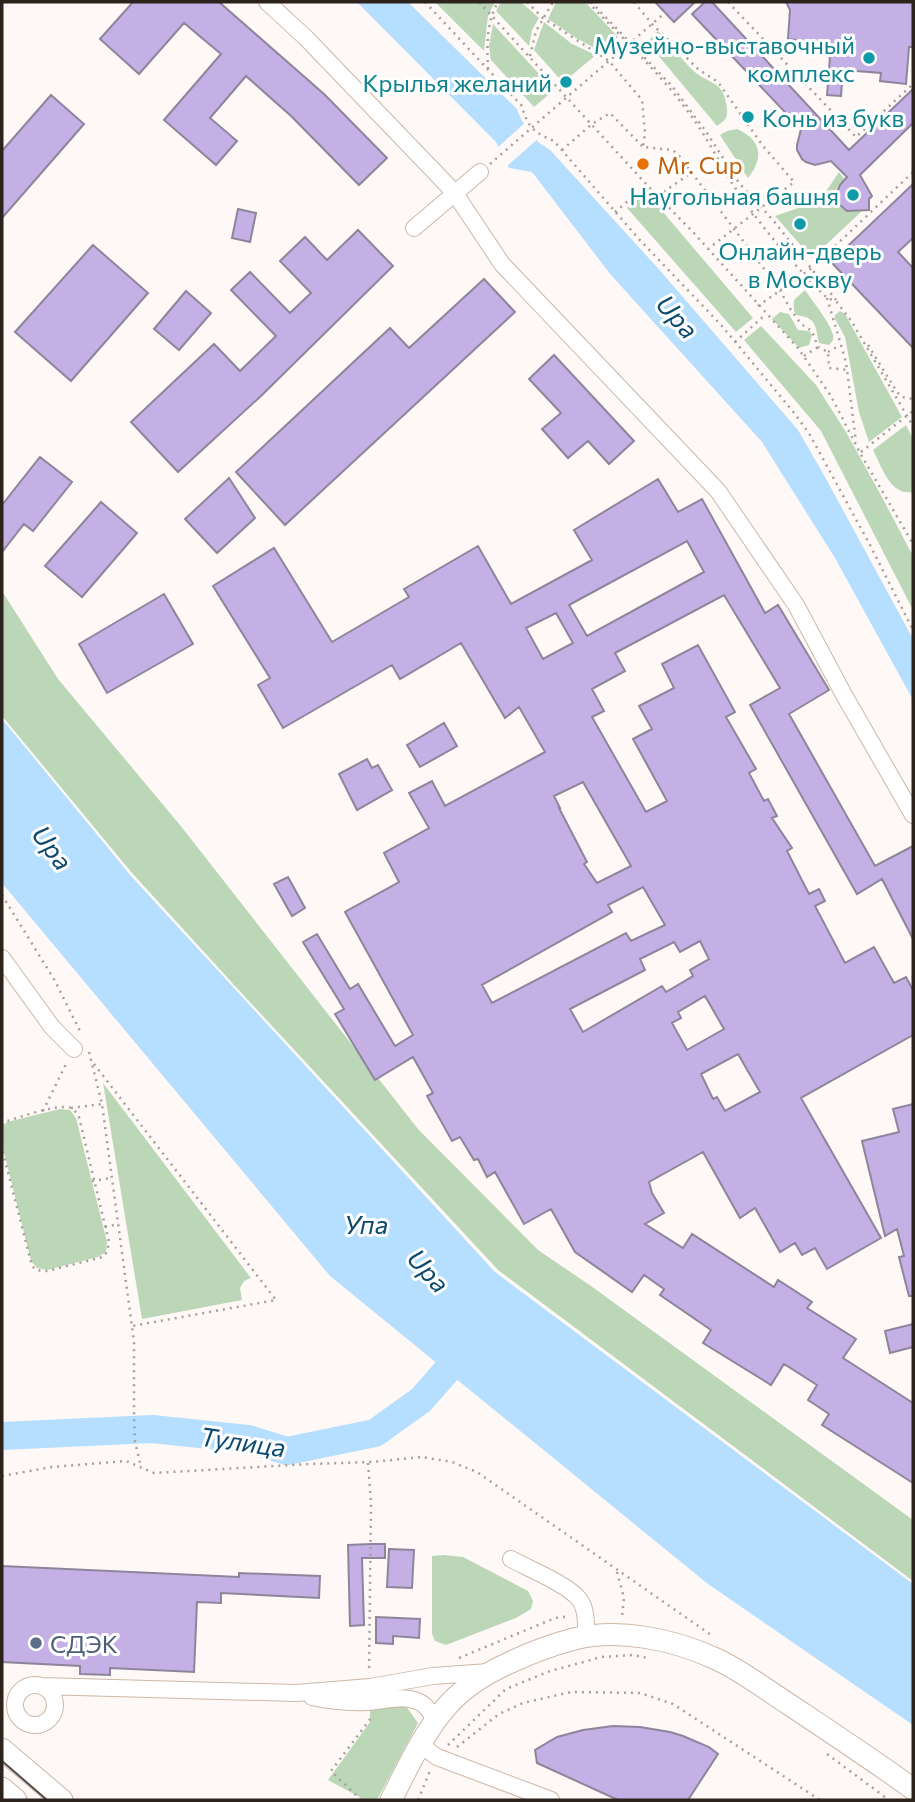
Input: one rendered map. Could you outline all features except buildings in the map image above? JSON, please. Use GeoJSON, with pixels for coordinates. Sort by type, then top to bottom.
{"type":"FeatureCollection","features":[{"type":"Feature","properties":{"kind":"main road"},"geometry":{"type":"LineString","coordinates":[[391,1800],[428,1751],[435,1721],[450,1702],[469,1686],[489,1672],[532,1652],[574,1639],[613,1635],[656,1639],[731,1666],[913,1789]]}},
{"type":"Feature","properties":{"kind":"main road"},"geometry":{"type":"LineString","coordinates":[[2,1749],[62,1800]]}},
{"type":"Feature","properties":{"kind":"main road"},"geometry":{"type":"LineString","coordinates":[[2,1788],[16,1800]]}},
{"type":"Feature","properties":{"kind":"lane"},"geometry":{"type":"LineString","coordinates":[[267,2],[306,37],[454,192],[502,264],[718,491],[796,605],[913,815]]}},
{"type":"Feature","properties":{"kind":"lane"},"geometry":{"type":"LineString","coordinates":[[414,228],[485,168]]}},
{"type":"Feature","properties":{"kind":"lane"},"geometry":{"type":"LineString","coordinates":[[2,958],[51,1027],[79,1044]]}},
{"type":"Feature","properties":{"kind":"lane"},"geometry":{"type":"LineString","coordinates":[[511,1559],[568,1589],[580,1600],[585,1615],[586,1637]]}},
{"type":"Feature","properties":{"kind":"lane"},"geometry":{"type":"LineString","coordinates":[[42,1686],[296,1693],[332,1701],[378,1693],[433,1676],[489,1672]]}},
{"type":"Feature","properties":{"kind":"lane"},"geometry":{"type":"LineString","coordinates":[[378,1693],[419,1702],[429,1709],[435,1721]]}},
{"type":"Feature","properties":{"kind":"lane"},"geometry":{"type":"LineString","coordinates":[[428,1751],[551,1800]]}},
{"type":"Feature","properties":{"kind":"path"},"geometry":{"type":"LineString","coordinates":[[425,2],[522,106],[525,120],[538,134],[554,141],[615,212],[735,342],[795,414],[810,435],[913,630]]}},
{"type":"Feature","properties":{"kind":"path"},"geometry":{"type":"LineString","coordinates":[[479,2],[804,356],[831,396],[856,446],[913,544]]}},
{"type":"Feature","properties":{"kind":"path"},"geometry":{"type":"LineString","coordinates":[[488,69],[487,48],[491,15],[498,2]]}},
{"type":"Feature","properties":{"kind":"path"},"geometry":{"type":"LineString","coordinates":[[527,2],[543,18],[609,61],[642,100],[645,132],[643,147]]}},
{"type":"Feature","properties":{"kind":"path"},"geometry":{"type":"LineString","coordinates":[[530,57],[536,31],[553,2]]}},
{"type":"Feature","properties":{"kind":"path"},"geometry":{"type":"LineString","coordinates":[[589,2],[687,109],[734,186],[771,237],[803,274],[827,298],[836,301],[852,321],[913,426]]}},
{"type":"Feature","properties":{"kind":"path"},"geometry":{"type":"LineString","coordinates":[[634,2],[652,24],[698,69],[718,82],[763,146],[794,182],[708,249]]}},
{"type":"Feature","properties":{"kind":"path"},"geometry":{"type":"LineString","coordinates":[[729,2],[856,137],[913,84]]}},
{"type":"Feature","properties":{"kind":"path"},"geometry":{"type":"LineString","coordinates":[[485,168],[666,12]]}},
{"type":"Feature","properties":{"kind":"path"},"geometry":{"type":"LineString","coordinates":[[629,44],[672,86],[707,133],[738,183],[762,207],[854,321],[897,392],[902,397],[913,399]]}},
{"type":"Feature","properties":{"kind":"path"},"geometry":{"type":"LineString","coordinates":[[562,150],[592,124],[610,113],[643,147],[673,150],[780,290],[801,324],[812,331],[818,347],[828,352]]}},
{"type":"Feature","properties":{"kind":"path"},"geometry":{"type":"LineString","coordinates":[[658,196],[716,155]]}},
{"type":"Feature","properties":{"kind":"path"},"geometry":{"type":"LineString","coordinates":[[758,306],[812,268],[913,172]]}},
{"type":"Feature","properties":{"kind":"path"},"geometry":{"type":"LineString","coordinates":[[615,212],[648,185]]}},
{"type":"Feature","properties":{"kind":"path"},"geometry":{"type":"LineString","coordinates":[[827,298],[847,370],[856,446]]}},
{"type":"Feature","properties":{"kind":"path"},"geometry":{"type":"LineString","coordinates":[[735,342],[766,314]]}},
{"type":"Feature","properties":{"kind":"path"},"geometry":{"type":"LineString","coordinates":[[828,352],[841,345]]}},
{"type":"Feature","properties":{"kind":"path"},"geometry":{"type":"LineString","coordinates":[[804,356],[818,347]]}},
{"type":"Feature","properties":{"kind":"path"},"geometry":{"type":"LineString","coordinates":[[828,352],[830,368],[847,370]]}},
{"type":"Feature","properties":{"kind":"path"},"geometry":{"type":"LineString","coordinates":[[860,453],[913,411]]}},
{"type":"Feature","properties":{"kind":"path"},"geometry":{"type":"LineString","coordinates":[[2,895],[55,981],[79,1044],[276,1300],[132,1326]]}},
{"type":"Feature","properties":{"kind":"path"},"geometry":{"type":"LineString","coordinates":[[43,1111],[79,1044]]}},
{"type":"Feature","properties":{"kind":"path"},"geometry":{"type":"LineString","coordinates":[[93,1063],[102,1104],[134,1342],[135,1442],[141,1467]]}},
{"type":"Feature","properties":{"kind":"path"},"geometry":{"type":"LineString","coordinates":[[2,1125],[7,1121],[60,1107],[102,1104]]}},
{"type":"Feature","properties":{"kind":"path"},"geometry":{"type":"LineString","coordinates":[[2,1149],[30,1262],[36,1270],[47,1271],[103,1257],[108,1247],[105,1227],[79,1117],[71,1108]]}},
{"type":"Feature","properties":{"kind":"path"},"geometry":{"type":"LineString","coordinates":[[93,1181],[111,1178]]}},
{"type":"Feature","properties":{"kind":"path"},"geometry":{"type":"LineString","coordinates":[[105,1227],[119,1224]]}},
{"type":"Feature","properties":{"kind":"path"},"geometry":{"type":"LineString","coordinates":[[2,1476],[52,1467],[126,1461],[154,1473],[422,1457],[452,1462],[477,1472],[719,1641]]}},
{"type":"Feature","properties":{"kind":"path"},"geometry":{"type":"LineString","coordinates":[[361,1800],[331,1770],[379,1706],[377,1680],[369,1679],[371,1503],[368,1462]]}},
{"type":"Feature","properties":{"kind":"path"},"geometry":{"type":"LineString","coordinates":[[613,1635],[622,1617],[624,1598],[616,1570]]}},
{"type":"Feature","properties":{"kind":"path"},"geometry":{"type":"LineString","coordinates":[[454,1660],[555,1618],[585,1615]]}},
{"type":"Feature","properties":{"kind":"path"},"geometry":{"type":"LineString","coordinates":[[418,1800],[428,1751],[464,1728],[506,1689],[550,1671],[602,1657],[647,1658]]}},
{"type":"Feature","properties":{"kind":"path"},"geometry":{"type":"LineString","coordinates":[[428,1751],[457,1747],[499,1714],[523,1703],[571,1692],[640,1693],[673,1704],[820,1800]]}},
{"type":"Feature","properties":{"kind":"path"},"geometry":{"type":"LineString","coordinates":[[825,1752],[889,1800]]}},
{"type":"Feature","properties":{"kind":"green space"},"geometry":{"type":"Polygon","coordinates":[[[435,2],[495,2],[488,16],[484,51],[435,2]]]}},
{"type":"Feature","properties":{"kind":"green space"},"geometry":{"type":"Polygon","coordinates":[[[501,2],[521,2],[539,18],[532,30],[529,46],[496,11],[501,2]]]}},
{"type":"Feature","properties":{"kind":"green space"},"geometry":{"type":"Polygon","coordinates":[[[556,2],[585,2],[618,37],[602,52],[576,38],[548,19],[556,2]]]}},
{"type":"Feature","properties":{"kind":"green space"},"geometry":{"type":"Polygon","coordinates":[[[544,22],[572,44],[596,55],[567,79],[561,75],[559,78],[534,50],[544,22]]]}},
{"type":"Feature","properties":{"kind":"green space"},"geometry":{"type":"Polygon","coordinates":[[[493,24],[554,90],[534,107],[491,60],[489,46],[493,24]]]}},
{"type":"Feature","properties":{"kind":"green space"},"geometry":{"type":"Polygon","coordinates":[[[658,31],[691,69],[721,89],[726,100],[727,115],[717,126],[647,42],[658,31]]]}},
{"type":"Feature","properties":{"kind":"green space"},"geometry":{"type":"Polygon","coordinates":[[[737,129],[752,138],[758,150],[757,163],[748,178],[720,135],[737,129]]]}},
{"type":"Feature","properties":{"kind":"green space"},"geometry":{"type":"Polygon","coordinates":[[[839,172],[845,180],[836,192],[837,203],[847,211],[863,210],[812,258],[775,216],[807,205],[825,193],[839,172]]]}},
{"type":"Feature","properties":{"kind":"green space"},"geometry":{"type":"Polygon","coordinates":[[[646,192],[753,318],[736,332],[627,208],[646,192]]]}},
{"type":"Feature","properties":{"kind":"green space"},"geometry":{"type":"Polygon","coordinates":[[[805,290],[831,330],[833,339],[829,345],[819,343],[813,322],[794,311],[794,300],[805,290]]]}},
{"type":"Feature","properties":{"kind":"green space"},"geometry":{"type":"Polygon","coordinates":[[[840,311],[845,314],[902,417],[869,442],[859,412],[845,337],[835,319],[835,315],[840,311]]]}},
{"type":"Feature","properties":{"kind":"green space"},"geometry":{"type":"Polygon","coordinates":[[[780,312],[789,314],[798,330],[809,331],[812,335],[809,345],[799,348],[772,319],[780,312]]]}},
{"type":"Feature","properties":{"kind":"green space"},"geometry":{"type":"Polygon","coordinates":[[[761,326],[816,385],[883,499],[913,556],[913,610],[821,431],[744,340],[761,326]]]}},
{"type":"Feature","properties":{"kind":"green space"},"geometry":{"type":"Polygon","coordinates":[[[906,425],[913,439],[913,492],[898,490],[893,485],[873,450],[906,425]]]}},
{"type":"Feature","properties":{"kind":"green space"},"geometry":{"type":"Polygon","coordinates":[[[2,591],[58,679],[180,825],[418,1129],[538,1250],[913,1520],[913,1581],[498,1270],[235,986],[132,873],[2,716],[2,591]]]}},
{"type":"Feature","properties":{"kind":"green space"},"geometry":{"type":"Polygon","coordinates":[[[103,1083],[251,1278],[244,1281],[240,1288],[242,1300],[142,1319],[103,1083]]]}},
{"type":"Feature","properties":{"kind":"green space"},"geometry":{"type":"Polygon","coordinates":[[[60,1109],[70,1110],[76,1118],[107,1242],[106,1252],[98,1257],[47,1270],[37,1268],[31,1261],[2,1144],[2,1127],[7,1122],[60,1109]]]}},
{"type":"Feature","properties":{"kind":"green space"},"geometry":{"type":"Polygon","coordinates":[[[432,1556],[463,1557],[528,1591],[533,1601],[531,1609],[516,1618],[446,1645],[435,1641],[432,1634],[432,1556]]]}},
{"type":"Feature","properties":{"kind":"green space"},"geometry":{"type":"Polygon","coordinates":[[[406,1706],[418,1723],[377,1800],[365,1800],[328,1780],[370,1722],[370,1709],[406,1706]]]}},
{"type":"Feature","properties":{"kind":"water","name":"Upa"},"geometry":{"type":"Polygon","coordinates":[[[357,2],[408,2],[517,109],[534,137],[551,151],[656,266],[798,430],[913,639],[913,700],[835,558],[762,442],[611,275],[532,172],[509,168],[496,142],[357,2]]]}},
{"type":"Feature","properties":{"kind":"water","name":"Упа"},"geometry":{"type":"Polygon","coordinates":[[[2,719],[131,876],[495,1272],[913,1584],[913,1725],[708,1584],[330,1276],[2,883],[2,719]]]}},
{"type":"Feature","properties":{"kind":"pier"},"geometry":{"type":"Polygon","coordinates":[[[527,121],[540,137],[505,168],[496,149],[527,121]]]}},
{"type":"Feature","properties":{"kind":"waterway","name":"Тулица"},"geometry":{"type":"LineString","coordinates":[[2,1436],[152,1429],[248,1439],[287,1451],[375,1433],[421,1400],[472,1342]]}},
{"type":"Feature","properties":{"kind":"tram line"},"geometry":{"type":"LineString","coordinates":[[2,1761],[47,1800]]}},
{"type":"Feature","properties":{"kind":"place","name":"Музейно-выставочный комплекс"},"geometry":{"type":"Point","coordinates":[869,58]}},
{"type":"Feature","properties":{"kind":"place","name":"Крылья желаний"},"geometry":{"type":"Point","coordinates":[566,82]}},
{"type":"Feature","properties":{"kind":"place","name":"Конь из букв"},"geometry":{"type":"Point","coordinates":[748,117]}},
{"type":"Feature","properties":{"kind":"place","name":"Mr. Cup"},"geometry":{"type":"Point","coordinates":[643,164]}},
{"type":"Feature","properties":{"kind":"place","name":"Наугольная башня"},"geometry":{"type":"Point","coordinates":[853,195]}},
{"type":"Feature","properties":{"kind":"place","name":"Онлайн-дверь в Москву"},"geometry":{"type":"Point","coordinates":[800,224]}},
{"type":"Feature","properties":{"kind":"place","name":"СДЭК"},"geometry":{"type":"Point","coordinates":[36,1643]}}]}
